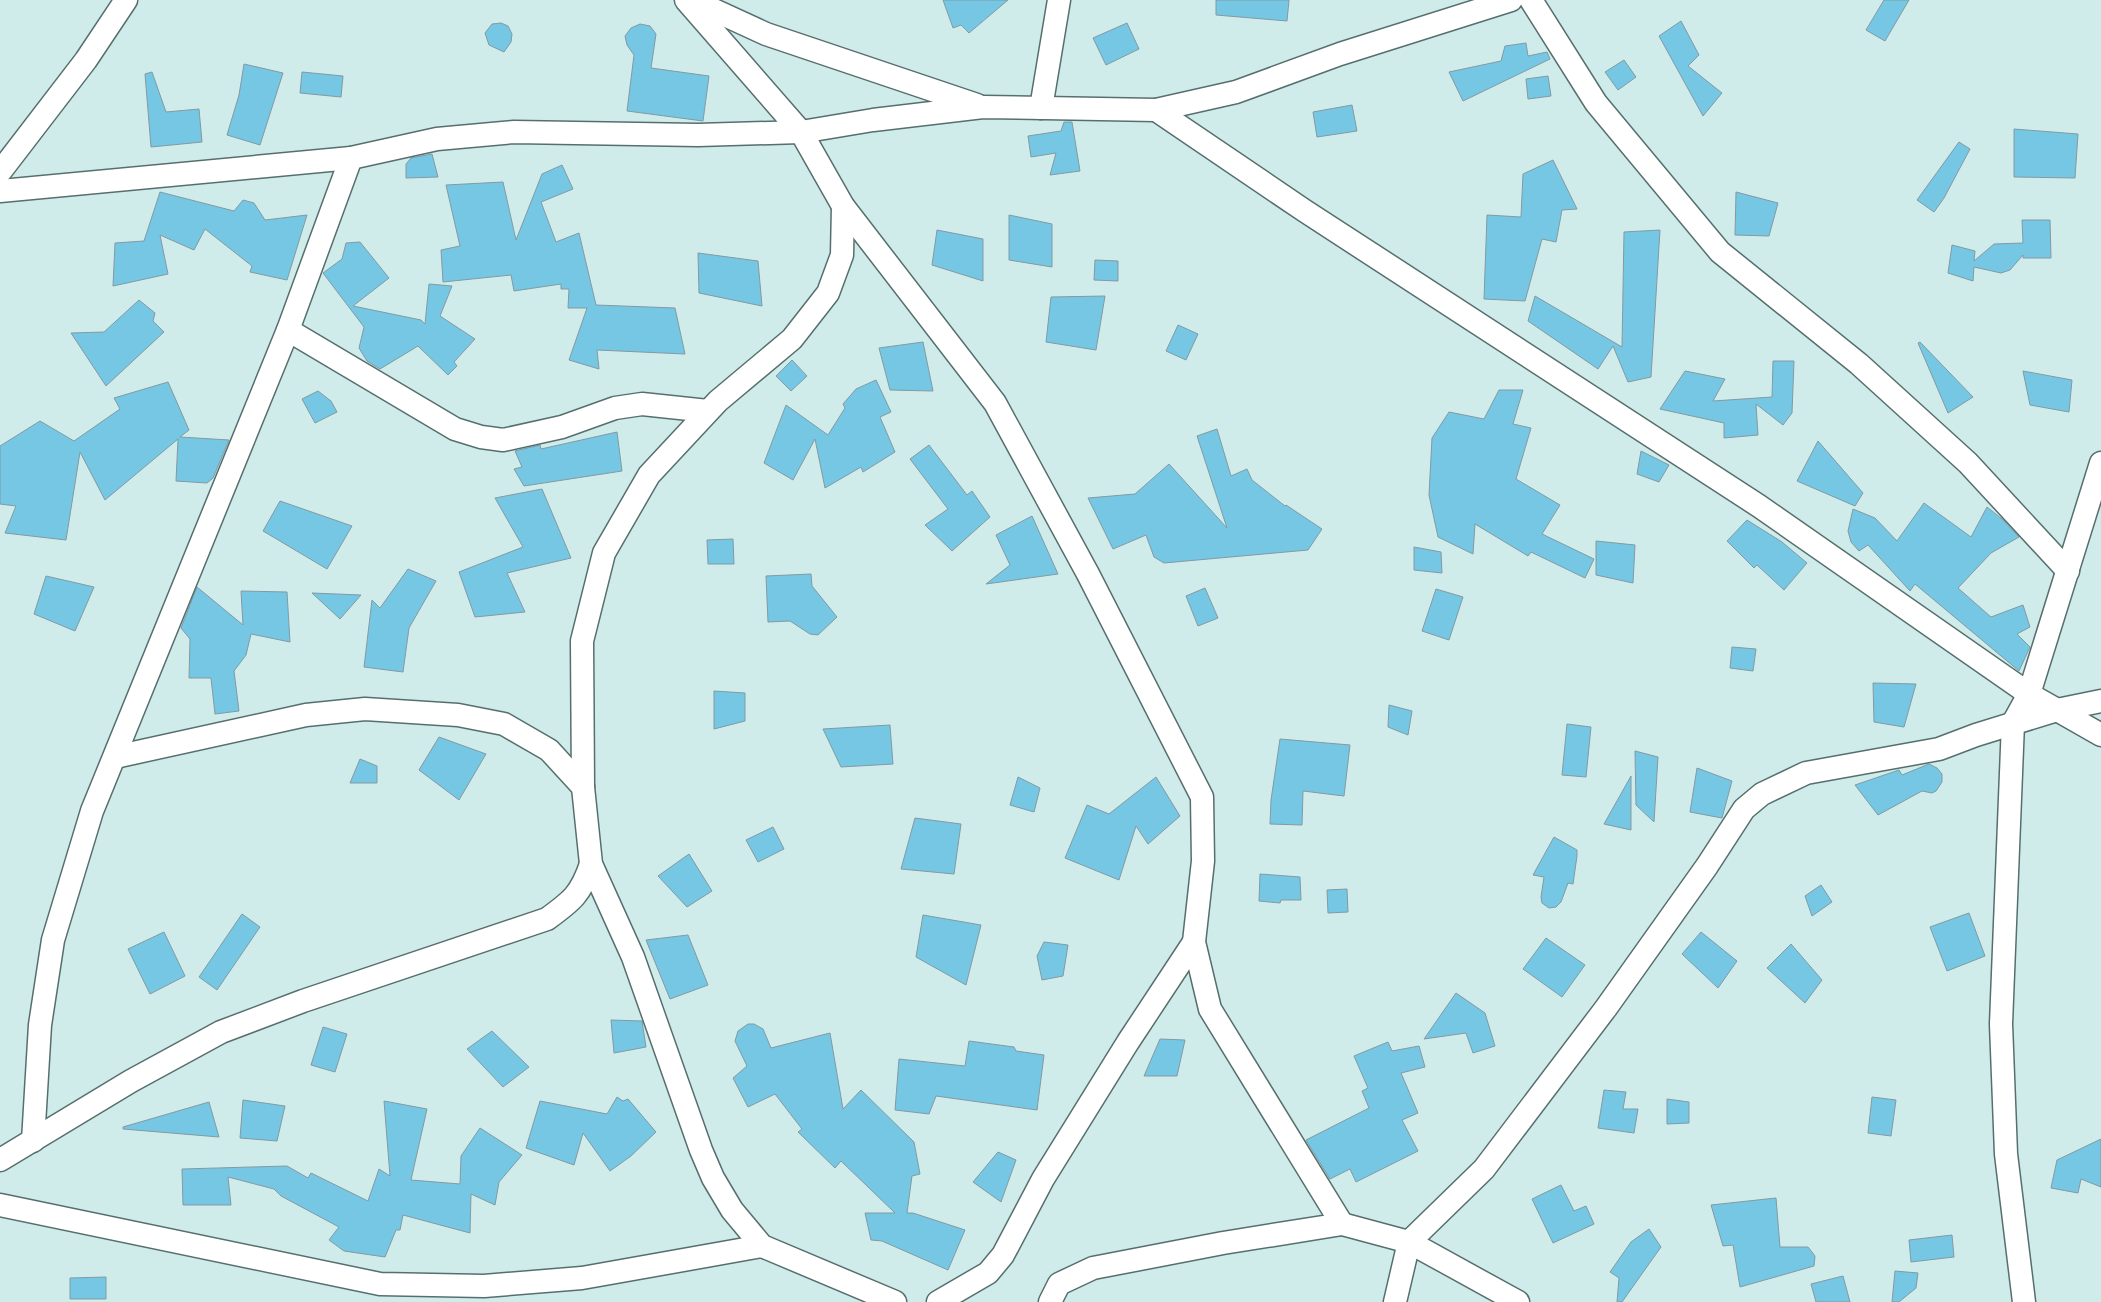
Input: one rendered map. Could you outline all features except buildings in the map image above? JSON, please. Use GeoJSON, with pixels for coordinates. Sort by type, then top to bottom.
{"type":"FeatureCollection","features":[{"type":"Feature","properties":{"kind":"street"},"geometry":{"type":"LineString","coordinates":[[0,172],[86,60],[126,0]]}},
{"type":"Feature","properties":{"kind":"street"},"geometry":{"type":"LineString","coordinates":[[686,0],[801,132],[843,206],[995,403],[1088,574],[1202,797],[1203,861],[1194,942],[1210,1009],[1342,1224]]}},
{"type":"Feature","properties":{"kind":"street"},"geometry":{"type":"LineString","coordinates":[[692,0],[766,34],[984,107]]}},
{"type":"Feature","properties":{"kind":"street"},"geometry":{"type":"LineString","coordinates":[[1041,108],[1059,0]]}},
{"type":"Feature","properties":{"kind":"street"},"geometry":{"type":"LineString","coordinates":[[0,191],[351,158],[436,138],[514,132],[591,135],[698,135],[801,132],[873,120],[984,107],[1156,110],[1236,92],[1340,54],[1511,0]]}},
{"type":"Feature","properties":{"kind":"street"},"geometry":{"type":"LineString","coordinates":[[1531,0],[1596,103],[1720,252],[1859,364],[1961,457],[2068,571]]}},
{"type":"Feature","properties":{"kind":"street"},"geometry":{"type":"LineString","coordinates":[[1156,110],[1306,211],[1759,506],[2030,694],[2101,735]]}},
{"type":"Feature","properties":{"kind":"street"},"geometry":{"type":"LineString","coordinates":[[34,1141],[40,1025],[53,940],[92,811],[288,330],[351,158]]}},
{"type":"Feature","properties":{"kind":"street"},"geometry":{"type":"LineString","coordinates":[[843,206],[842,255],[828,293],[792,339],[708,411],[649,474],[604,553],[582,641],[583,786],[591,864],[633,957],[701,1150],[709,1169],[732,1210],[762,1246],[894,1302]]}},
{"type":"Feature","properties":{"kind":"street"},"geometry":{"type":"LineString","coordinates":[[288,330],[455,429],[481,437],[503,440],[562,427],[614,408],[642,404],[708,411]]}},
{"type":"Feature","properties":{"kind":"street"},"geometry":{"type":"LineString","coordinates":[[2024,1302],[2006,1154],[2001,1024],[2013,723],[2030,694],[2101,462]]}},
{"type":"Feature","properties":{"kind":"street"},"geometry":{"type":"LineString","coordinates":[[1396,1302],[1409,1242],[1484,1169],[1606,1008],[1707,866],[1744,809],[1762,794],[1806,773],[1939,749],[2013,723],[2057,710],[2101,701]]}},
{"type":"Feature","properties":{"kind":"street"},"geometry":{"type":"LineString","coordinates":[[115,757],[306,715],[364,709],[458,715],[504,724],[549,750],[583,786]]}},
{"type":"Feature","properties":{"kind":"street"},"geometry":{"type":"LineString","coordinates":[[0,1160],[131,1081],[221,1032],[547,919],[572,900],[585,883],[591,864]]}},
{"type":"Feature","properties":{"kind":"street"},"geometry":{"type":"LineString","coordinates":[[938,1302],[988,1273],[1003,1255],[1043,1179],[1128,1042],[1194,942]]}},
{"type":"Feature","properties":{"kind":"street"},"geometry":{"type":"LineString","coordinates":[[0,1205],[380,1284],[484,1286],[582,1278],[762,1246]]}},
{"type":"Feature","properties":{"kind":"street"},"geometry":{"type":"LineString","coordinates":[[1050,1302],[1059,1284],[1093,1268],[1222,1243],[1342,1224],[1409,1242],[1518,1302]]}}]}
